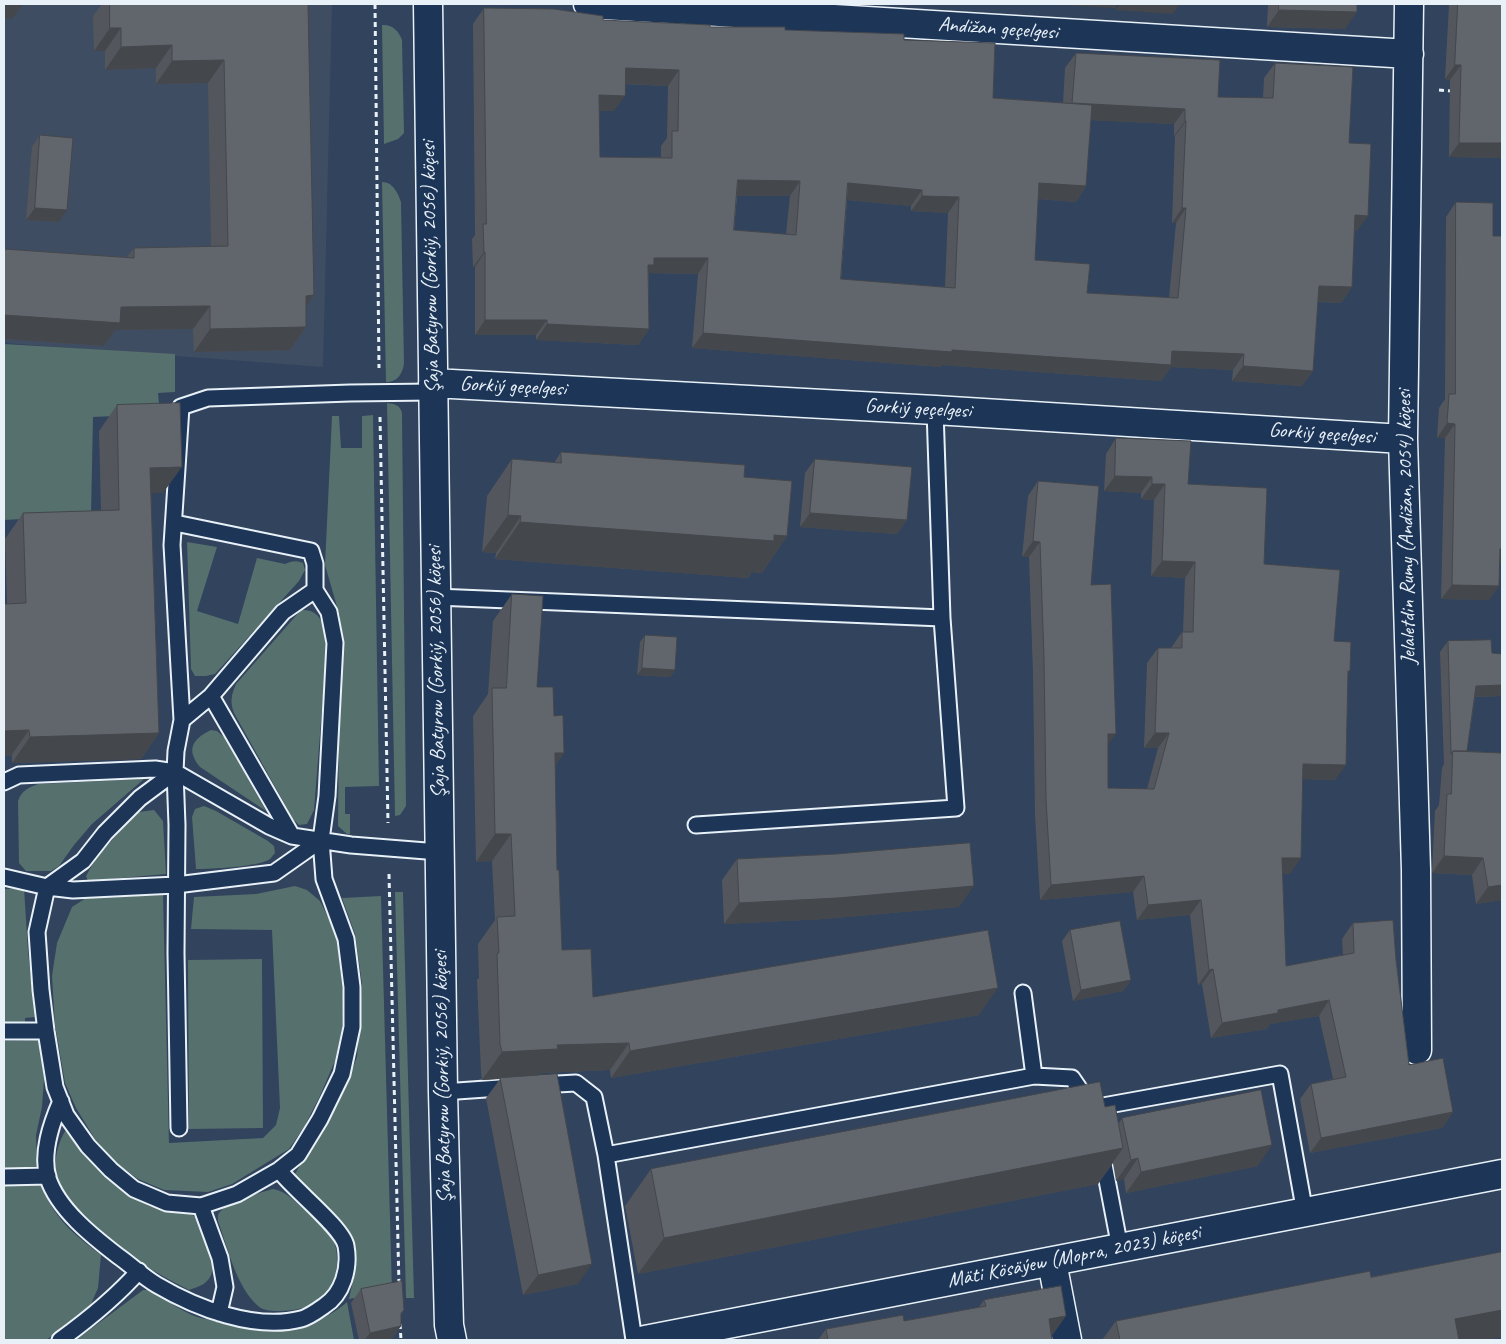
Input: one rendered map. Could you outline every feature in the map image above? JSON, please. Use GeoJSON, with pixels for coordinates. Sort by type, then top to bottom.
{"type":"FeatureCollection","features":[{"type":"Feature","properties":{"kind":"street","name":"Şaja Batyrow (Gorkiý, 2056) köçesi"},"geometry":{"type":"LineString","coordinates":[[428,4],[443,1092],[449,1325],[452,1340]]}},
{"type":"Feature","properties":{"kind":"street","name":"Andižan geçelgesi"},"geometry":{"type":"LineString","coordinates":[[588,4],[1409,54]]}},
{"type":"Feature","properties":{"kind":"street","name":"Jelaletdin Rumy (Andižan, 2054) köçesi"},"geometry":{"type":"LineString","coordinates":[[1409,4],[1403,439],[1416,870],[1417,1050]]}},
{"type":"Feature","properties":{"kind":"street","name":"Gorkiý geçelgesi"},"geometry":{"type":"LineString","coordinates":[[433,388],[935,410],[1403,439]]}},
{"type":"Feature","properties":{"kind":"street","name":"Mäti Kösäýew (Mopra, 2023) köçesi"},"geometry":{"type":"LineString","coordinates":[[646,1340],[1502,1174]]}},
{"type":"Feature","properties":{"kind":"street"},"geometry":{"type":"LineString","coordinates":[[1052,1262],[1067,1340]]}},
{"type":"Feature","properties":{"kind":"lane"},"geometry":{"type":"LineString","coordinates":[[179,1128],[175,772],[176,751],[182,720],[172,545],[182,408],[208,398],[380,393],[433,388]]}},
{"type":"Feature","properties":{"kind":"lane"},"geometry":{"type":"LineString","coordinates":[[696,825],[956,808],[942,618],[935,410]]}},
{"type":"Feature","properties":{"kind":"lane"},"geometry":{"type":"LineString","coordinates":[[175,522],[311,551],[316,564],[316,590],[329,612],[335,643],[327,796],[321,840],[324,879],[346,939],[352,987],[352,1027],[342,1074],[320,1119],[298,1155],[279,1170],[237,1194],[201,1206],[167,1203],[134,1189],[111,1170],[88,1146],[66,1115],[55,1087],[40,990],[37,932],[47,887],[83,861],[105,833],[140,798],[175,772]]}},
{"type":"Feature","properties":{"kind":"lane"},"geometry":{"type":"LineString","coordinates":[[182,720],[211,696],[283,612],[316,590]]}},
{"type":"Feature","properties":{"kind":"lane"},"geometry":{"type":"LineString","coordinates":[[436,597],[942,618]]}},
{"type":"Feature","properties":{"kind":"lane"},"geometry":{"type":"LineString","coordinates":[[211,696],[292,836]]}},
{"type":"Feature","properties":{"kind":"lane"},"geometry":{"type":"LineString","coordinates":[[4,782],[19,776],[155,768],[175,772],[269,826],[292,836],[439,852]]}},
{"type":"Feature","properties":{"kind":"lane"},"geometry":{"type":"LineString","coordinates":[[4,877],[47,887],[73,890],[176,886],[274,873],[321,840]]}},
{"type":"Feature","properties":{"kind":"lane"},"geometry":{"type":"LineString","coordinates":[[1023,993],[1034,1076]]}},
{"type":"Feature","properties":{"kind":"lane"},"geometry":{"type":"LineString","coordinates":[[4,1031],[46,1031]]}},
{"type":"Feature","properties":{"kind":"lane"},"geometry":{"type":"LineString","coordinates":[[1092,1108],[1280,1074],[1305,1213]]}},
{"type":"Feature","properties":{"kind":"lane"},"geometry":{"type":"LineString","coordinates":[[606,1155],[1034,1076],[1072,1078],[1092,1108],[1120,1248]]}},
{"type":"Feature","properties":{"kind":"lane"},"geometry":{"type":"LineString","coordinates":[[443,1092],[576,1083],[594,1097],[606,1155],[634,1340]]}},
{"type":"Feature","properties":{"kind":"lane"},"geometry":{"type":"LineString","coordinates":[[61,1101],[51,1125],[46,1152],[48,1176],[54,1191],[93,1237],[156,1284],[203,1309],[236,1318],[272,1322],[301,1319],[331,1302],[341,1288],[346,1268],[346,1246],[343,1236],[288,1182],[279,1170]]}},
{"type":"Feature","properties":{"kind":"lane"},"geometry":{"type":"LineString","coordinates":[[4,1177],[48,1176]]}},
{"type":"Feature","properties":{"kind":"lane"},"geometry":{"type":"LineString","coordinates":[[201,1206],[220,1258],[225,1287],[219,1313]]}},
{"type":"Feature","properties":{"kind":"lane"},"geometry":{"type":"LineString","coordinates":[[60,1340],[96,1314],[122,1291],[139,1271]]}},
{"type":"Feature","properties":{"kind":"path"},"geometry":{"type":"LineString","coordinates":[[375,4],[380,393],[399,1291]]}},
{"type":"Feature","properties":{"kind":"path"},"geometry":{"type":"LineString","coordinates":[[1408,88],[1455,91]]}},
{"type":"Feature","properties":{"kind":"path"},"geometry":{"type":"LineString","coordinates":[[400,1321],[401,1340]]}},
{"type":"Feature","properties":{"kind":"shaded area"},"geometry":{"type":"Polygon","coordinates":[[[4,4],[332,4],[323,367],[4,343],[4,4]]]}},
{"type":"Feature","properties":{"kind":"green space"},"geometry":{"type":"Polygon","coordinates":[[[382,25],[395,29],[402,40],[404,133],[398,139],[384,144],[382,25]]]}},
{"type":"Feature","properties":{"kind":"green space"},"geometry":{"type":"Polygon","coordinates":[[[382,182],[392,186],[401,202],[404,364],[399,377],[390,382],[386,382],[382,182]]]}},
{"type":"Feature","properties":{"kind":"green space"},"geometry":{"type":"Polygon","coordinates":[[[4,344],[175,354],[175,392],[158,393],[160,414],[93,417],[91,515],[4,520],[4,344]]]}},
{"type":"Feature","properties":{"kind":"green space"},"geometry":{"type":"Polygon","coordinates":[[[387,403],[397,405],[402,413],[406,806],[400,815],[395,816],[387,403]]]}},
{"type":"Feature","properties":{"kind":"green space"},"geometry":{"type":"Polygon","coordinates":[[[373,415],[379,786],[345,787],[345,814],[350,814],[350,834],[347,834],[338,826],[340,617],[325,565],[332,416],[339,416],[341,448],[362,448],[362,416],[373,415]]]}},
{"type":"Feature","properties":{"kind":"green space"},"geometry":{"type":"Polygon","coordinates":[[[187,542],[217,547],[197,611],[238,624],[257,558],[285,564],[294,561],[300,562],[303,563],[305,570],[299,581],[215,674],[206,676],[195,676],[191,669],[187,542]]]}},
{"type":"Feature","properties":{"kind":"green space"},"geometry":{"type":"Polygon","coordinates":[[[301,610],[318,616],[323,626],[327,646],[314,810],[307,824],[299,825],[293,819],[234,713],[232,695],[236,684],[301,610]]]}},
{"type":"Feature","properties":{"kind":"green space"},"geometry":{"type":"Polygon","coordinates":[[[211,730],[217,731],[225,738],[266,811],[200,767],[193,755],[193,746],[199,737],[211,730]]]}},
{"type":"Feature","properties":{"kind":"green space"},"geometry":{"type":"Polygon","coordinates":[[[144,779],[92,824],[59,866],[51,871],[26,871],[19,863],[18,801],[21,794],[26,790],[38,784],[144,779]]]}},
{"type":"Feature","properties":{"kind":"green space"},"geometry":{"type":"Polygon","coordinates":[[[204,806],[268,841],[274,846],[275,853],[270,859],[255,864],[196,869],[192,817],[195,809],[204,806]]]}},
{"type":"Feature","properties":{"kind":"green space"},"geometry":{"type":"Polygon","coordinates":[[[154,810],[163,821],[166,874],[88,881],[86,876],[96,858],[128,822],[139,812],[154,810]]]}},
{"type":"Feature","properties":{"kind":"green space"},"geometry":{"type":"Polygon","coordinates":[[[295,886],[307,890],[320,901],[336,933],[343,992],[342,1029],[335,1061],[304,1127],[289,1149],[232,1184],[208,1192],[164,1190],[138,1179],[115,1162],[95,1139],[76,1108],[65,1083],[55,1025],[52,976],[57,943],[72,907],[86,898],[163,895],[169,1143],[263,1138],[276,1125],[280,1108],[272,930],[191,929],[194,897],[256,894],[295,886]]]}},
{"type":"Feature","properties":{"kind":"green space"},"geometry":{"type":"Polygon","coordinates":[[[24,888],[35,1017],[25,1018],[25,1022],[4,1023],[4,889],[24,888]]]}},
{"type":"Feature","properties":{"kind":"green space"},"geometry":{"type":"Polygon","coordinates":[[[395,892],[403,892],[414,1298],[406,1298],[395,892]]]}},
{"type":"Feature","properties":{"kind":"green space"},"geometry":{"type":"Polygon","coordinates":[[[381,896],[392,1291],[349,1299],[356,1261],[355,1246],[351,1236],[339,1219],[305,1187],[295,1174],[348,1081],[357,1057],[362,984],[355,934],[342,898],[381,896]]]}},
{"type":"Feature","properties":{"kind":"green space"},"geometry":{"type":"Polygon","coordinates":[[[262,959],[263,1128],[189,1129],[188,960],[262,959]]]}},
{"type":"Feature","properties":{"kind":"green space"},"geometry":{"type":"Polygon","coordinates":[[[39,1040],[44,1079],[42,1107],[36,1135],[37,1170],[4,1171],[4,1041],[39,1040]]]}},
{"type":"Feature","properties":{"kind":"green space"},"geometry":{"type":"Polygon","coordinates":[[[66,1130],[92,1163],[125,1192],[154,1208],[188,1213],[196,1218],[212,1259],[212,1272],[206,1282],[189,1290],[136,1260],[84,1219],[60,1189],[57,1182],[55,1167],[57,1151],[66,1130]]]}},
{"type":"Feature","properties":{"kind":"green space"},"geometry":{"type":"Polygon","coordinates":[[[41,1185],[58,1216],[82,1240],[101,1255],[98,1288],[88,1311],[46,1340],[4,1340],[4,1186],[41,1185]]]}},
{"type":"Feature","properties":{"kind":"green space"},"geometry":{"type":"Polygon","coordinates":[[[273,1189],[287,1195],[296,1202],[329,1233],[336,1246],[336,1277],[332,1287],[320,1301],[302,1308],[266,1310],[260,1308],[250,1298],[238,1278],[218,1221],[218,1215],[227,1206],[273,1189]]]}},
{"type":"Feature","properties":{"kind":"green space"},"geometry":{"type":"Polygon","coordinates":[[[143,1290],[150,1290],[197,1317],[236,1326],[270,1330],[302,1326],[318,1321],[333,1313],[347,1302],[354,1340],[76,1340],[143,1290]]]}},
{"type":"Feature","properties":{"kind":"building"},"geometry":{"type":"Polygon","coordinates":[[[110,4],[308,4],[314,295],[306,296],[306,327],[210,329],[210,306],[121,307],[120,323],[4,315],[4,249],[134,258],[134,248],[228,246],[224,60],[172,61],[172,45],[121,47],[121,28],[110,28],[110,4]]]}},
{"type":"Feature","properties":{"kind":"building"},"geometry":{"type":"Polygon","coordinates":[[[1279,4],[1357,4],[1357,12],[1279,10],[1279,4]]]}},
{"type":"Feature","properties":{"kind":"building"},"geometry":{"type":"Polygon","coordinates":[[[1458,4],[1502,4],[1502,143],[1459,143],[1461,65],[1455,65],[1458,4]]]}},
{"type":"Feature","properties":{"kind":"building"},"geometry":{"type":"Polygon","coordinates":[[[484,8],[554,9],[603,16],[603,20],[710,25],[710,27],[785,27],[785,30],[904,34],[904,40],[995,43],[993,98],[1092,105],[1086,186],[1039,183],[1035,260],[1090,264],[1087,293],[1178,298],[1186,208],[1182,208],[1186,121],[1185,109],[1072,103],[1076,53],[1220,60],[1218,97],[1273,98],[1275,63],[1353,67],[1349,143],[1371,144],[1368,216],[1355,215],[1352,287],[1319,286],[1313,371],[1243,366],[1244,354],[1172,351],[1171,365],[952,350],[952,352],[703,333],[708,258],[654,258],[654,265],[648,265],[649,329],[547,324],[547,320],[485,320],[483,224],[486,224],[484,8]],[[626,68],[625,96],[599,95],[600,157],[672,158],[672,131],[678,131],[679,70],[626,68]],[[738,180],[734,230],[796,235],[800,181],[738,180]],[[848,183],[841,279],[955,288],[959,197],[922,196],[922,190],[848,183]]]}},
{"type":"Feature","properties":{"kind":"building"},"geometry":{"type":"Polygon","coordinates":[[[40,135],[73,138],[67,210],[35,208],[40,135]]]}},
{"type":"Feature","properties":{"kind":"building"},"geometry":{"type":"Polygon","coordinates":[[[1456,202],[1493,203],[1493,236],[1502,236],[1502,549],[1500,549],[1499,586],[1452,585],[1455,424],[1447,423],[1449,394],[1455,394],[1456,202]]]}},
{"type":"Feature","properties":{"kind":"building"},"geometry":{"type":"Polygon","coordinates":[[[180,403],[182,467],[150,468],[159,733],[30,737],[29,730],[4,731],[4,604],[26,603],[23,513],[119,510],[117,405],[180,403]]]}},
{"type":"Feature","properties":{"kind":"building"},"geometry":{"type":"Polygon","coordinates":[[[1116,438],[1191,441],[1188,484],[1267,488],[1264,564],[1340,570],[1334,641],[1351,642],[1350,671],[1348,671],[1346,765],[1303,764],[1301,858],[1282,858],[1286,966],[1354,953],[1353,923],[1393,920],[1409,1065],[1443,1058],[1453,1112],[1321,1138],[1311,1084],[1346,1077],[1329,1000],[1278,1010],[1278,1013],[1222,1023],[1213,969],[1209,970],[1201,900],[1148,905],[1144,876],[1051,885],[1046,800],[1040,542],[1033,541],[1038,481],[1099,486],[1091,585],[1111,584],[1116,734],[1108,734],[1108,788],[1154,789],[1169,733],[1155,733],[1158,648],[1182,648],[1182,632],[1193,632],[1195,562],[1162,561],[1165,484],[1152,484],[1152,477],[1115,476],[1116,438]]]}},
{"type":"Feature","properties":{"kind":"building"},"geometry":{"type":"Polygon","coordinates":[[[561,452],[745,465],[744,477],[792,481],[787,536],[774,535],[774,541],[520,522],[521,516],[508,515],[512,459],[561,463],[561,452]]]}},
{"type":"Feature","properties":{"kind":"building"},"geometry":{"type":"Polygon","coordinates":[[[815,459],[912,467],[907,520],[810,513],[815,459]]]}},
{"type":"Feature","properties":{"kind":"building"},"geometry":{"type":"Polygon","coordinates":[[[512,594],[543,596],[537,687],[553,687],[554,716],[563,715],[564,753],[555,753],[557,870],[559,870],[562,950],[591,949],[593,997],[988,930],[998,988],[630,1051],[629,1043],[557,1045],[558,1049],[502,1052],[500,1044],[497,917],[515,916],[511,834],[495,834],[492,688],[506,688],[512,594]]]}},
{"type":"Feature","properties":{"kind":"building"},"geometry":{"type":"Polygon","coordinates":[[[645,635],[677,637],[675,670],[642,668],[645,635]]]}},
{"type":"Feature","properties":{"kind":"building"},"geometry":{"type":"Polygon","coordinates":[[[1491,640],[1492,653],[1502,654],[1502,685],[1476,686],[1467,751],[1453,751],[1451,754],[1448,641],[1491,640]]]}},
{"type":"Feature","properties":{"kind":"building"},"geometry":{"type":"Polygon","coordinates":[[[1453,751],[1502,753],[1502,885],[1488,887],[1483,858],[1444,856],[1447,794],[1451,794],[1453,751]]]}},
{"type":"Feature","properties":{"kind":"building"},"geometry":{"type":"Polygon","coordinates":[[[970,843],[974,886],[838,898],[739,903],[737,859],[836,854],[970,843]]]}},
{"type":"Feature","properties":{"kind":"building"},"geometry":{"type":"Polygon","coordinates":[[[1120,921],[1131,980],[1081,990],[1070,930],[1120,921]]]}},
{"type":"Feature","properties":{"kind":"building"},"geometry":{"type":"Polygon","coordinates":[[[557,1074],[592,1264],[538,1275],[500,1078],[557,1074]]]}},
{"type":"Feature","properties":{"kind":"building"},"geometry":{"type":"Polygon","coordinates":[[[1100,1082],[1105,1107],[1115,1105],[1123,1148],[664,1238],[651,1169],[1100,1082]]]}},
{"type":"Feature","properties":{"kind":"building"},"geometry":{"type":"Polygon","coordinates":[[[1261,1090],[1272,1145],[1141,1172],[1138,1158],[1131,1160],[1122,1118],[1261,1090]]]}},
{"type":"Feature","properties":{"kind":"building"},"geometry":{"type":"Polygon","coordinates":[[[1502,1252],[1502,1310],[1455,1319],[1459,1340],[1120,1340],[1116,1321],[1370,1271],[1371,1277],[1502,1252]]]}},
{"type":"Feature","properties":{"kind":"building"},"geometry":{"type":"Polygon","coordinates":[[[402,1281],[404,1310],[401,1313],[401,1326],[370,1333],[361,1289],[402,1281]]]}},
{"type":"Feature","properties":{"kind":"building"},"geometry":{"type":"Polygon","coordinates":[[[1061,1286],[1066,1316],[1049,1319],[1052,1340],[828,1340],[826,1329],[903,1315],[904,1321],[986,1306],[984,1300],[1061,1286]]]}}]}
